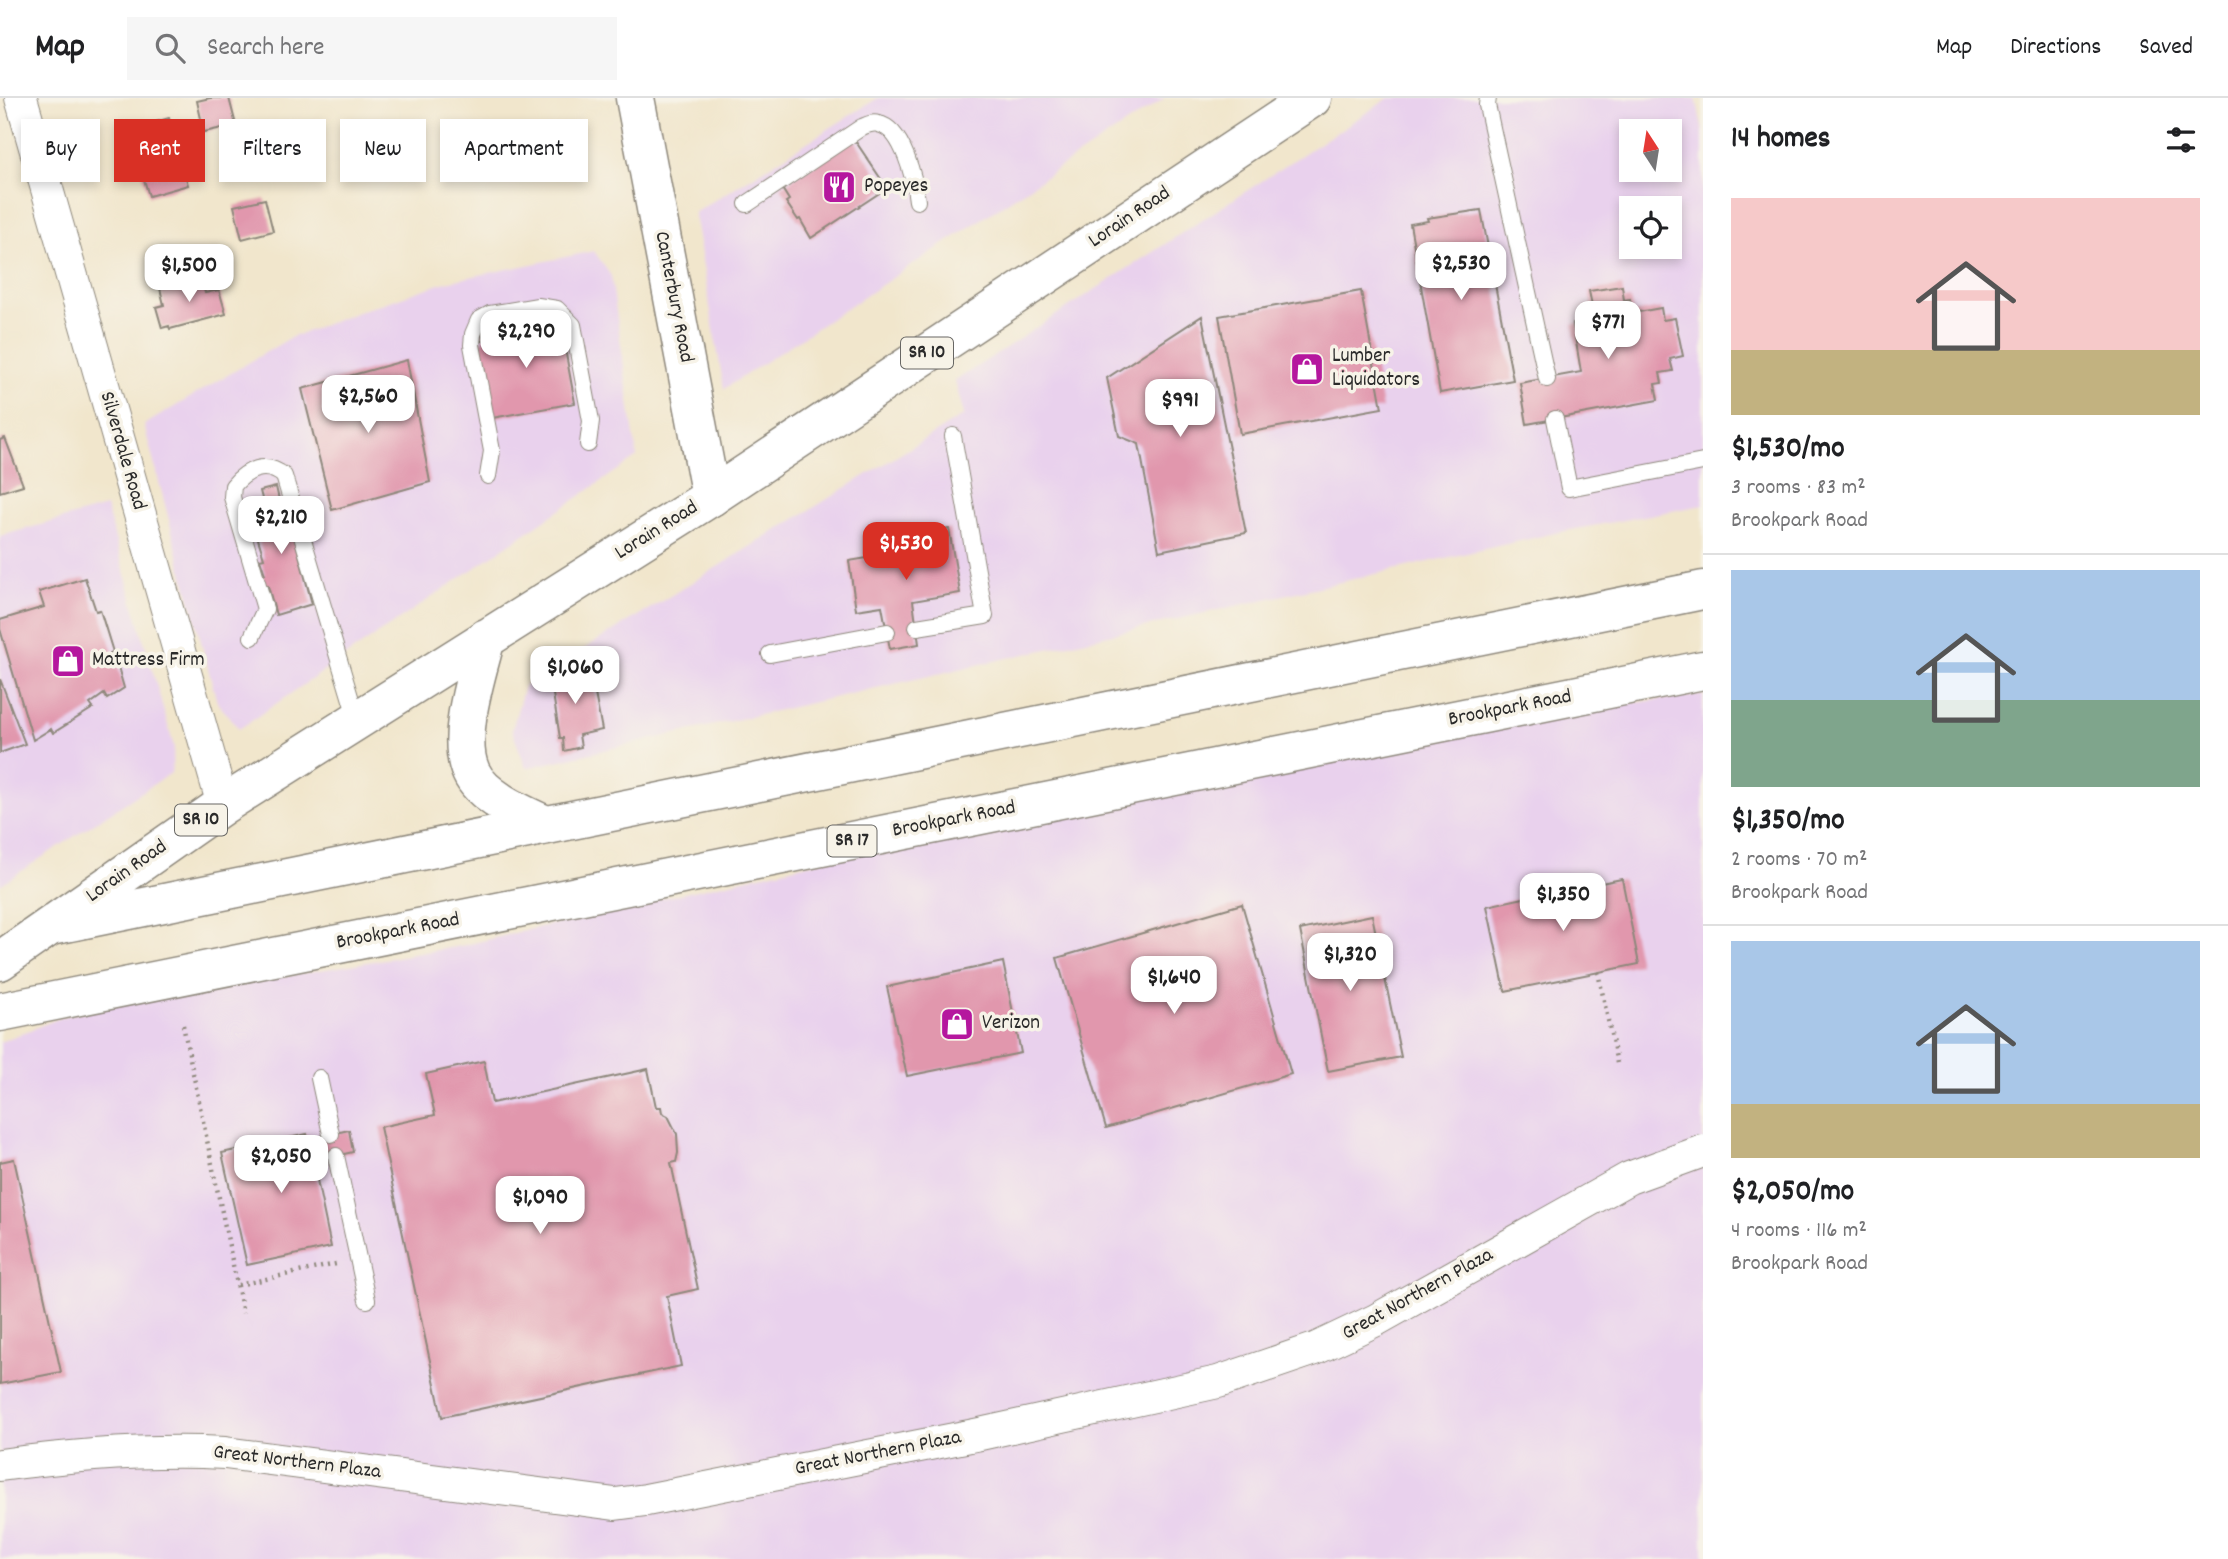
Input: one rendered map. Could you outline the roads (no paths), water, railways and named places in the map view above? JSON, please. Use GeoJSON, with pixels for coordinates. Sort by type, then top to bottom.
{"type":"FeatureCollection","features":[{"type":"Feature","properties":{"kind":"main road","name":"Canterbury Road"},"geometry":{"type":"LineString","coordinates":[[635,98],[710,497]]}},
{"type":"Feature","properties":{"kind":"main road","name":"Lorain Road"},"geometry":{"type":"LineString","coordinates":[[0,961],[223,804],[710,497],[1312,98]]}},
{"type":"Feature","properties":{"kind":"main road"},"geometry":{"type":"LineString","coordinates":[[51,926],[1703,590]]}},
{"type":"Feature","properties":{"kind":"main road"},"geometry":{"type":"LineString","coordinates":[[486,638],[464,732],[471,772],[483,788],[512,809],[545,825]]}},
{"type":"Feature","properties":{"kind":"main road","name":"Brookpark Road"},"geometry":{"type":"LineString","coordinates":[[0,1012],[1703,670]]}},
{"type":"Feature","properties":{"kind":"street","name":"Silverdale Road"},"geometry":{"type":"LineString","coordinates":[[21,98],[223,804]]}},
{"type":"Feature","properties":{"kind":"street","name":"Great Northern Plaza"},"geometry":{"type":"LineString","coordinates":[[0,1465],[90,1454],[225,1452],[615,1504],[646,1500],[1179,1391],[1268,1366],[1334,1341],[1376,1320],[1629,1178],[1703,1151]]}},
{"type":"Feature","properties":{"kind":"lane"},"geometry":{"type":"LineString","coordinates":[[1488,98],[1487,105],[1547,379]]}},
{"type":"Feature","properties":{"kind":"lane"},"geometry":{"type":"LineString","coordinates":[[747,204],[862,127],[873,123],[883,125],[901,146],[912,171],[917,201]]}},
{"type":"Feature","properties":{"kind":"lane"},"geometry":{"type":"LineString","coordinates":[[488,476],[492,452],[472,345],[473,334],[480,320],[490,314],[538,306],[558,310],[573,325],[591,421],[588,444]]}},
{"type":"Feature","properties":{"kind":"lane"},"geometry":{"type":"LineString","coordinates":[[1555,419],[1569,488],[1703,462]]}},
{"type":"Feature","properties":{"kind":"lane"},"geometry":{"type":"LineString","coordinates":[[917,627],[985,616],[953,436]]}},
{"type":"Feature","properties":{"kind":"lane"},"geometry":{"type":"LineString","coordinates":[[251,637],[265,609],[232,497],[233,486],[248,472],[275,469],[284,477],[357,720]]}},
{"type":"Feature","properties":{"kind":"lane"},"geometry":{"type":"LineString","coordinates":[[770,654],[887,632]]}},
{"type":"Feature","properties":{"kind":"lane"},"geometry":{"type":"LineString","coordinates":[[319,1078],[331,1134]]}},
{"type":"Feature","properties":{"kind":"lane"},"geometry":{"type":"LineString","coordinates":[[336,1156],[367,1300]]}},
{"type":"Feature","properties":{"kind":"place","name":"Popeyes"},"geometry":{"type":"Point","coordinates":[839,187]}},
{"type":"Feature","properties":{"kind":"place","name":"Lumber Liquidators"},"geometry":{"type":"Point","coordinates":[1307,369]}},
{"type":"Feature","properties":{"kind":"place","name":"Mattress Firm"},"geometry":{"type":"Point","coordinates":[68,661]}},
{"type":"Feature","properties":{"kind":"place","name":"Verizon"},"geometry":{"type":"Point","coordinates":[957,1024]}}]}
